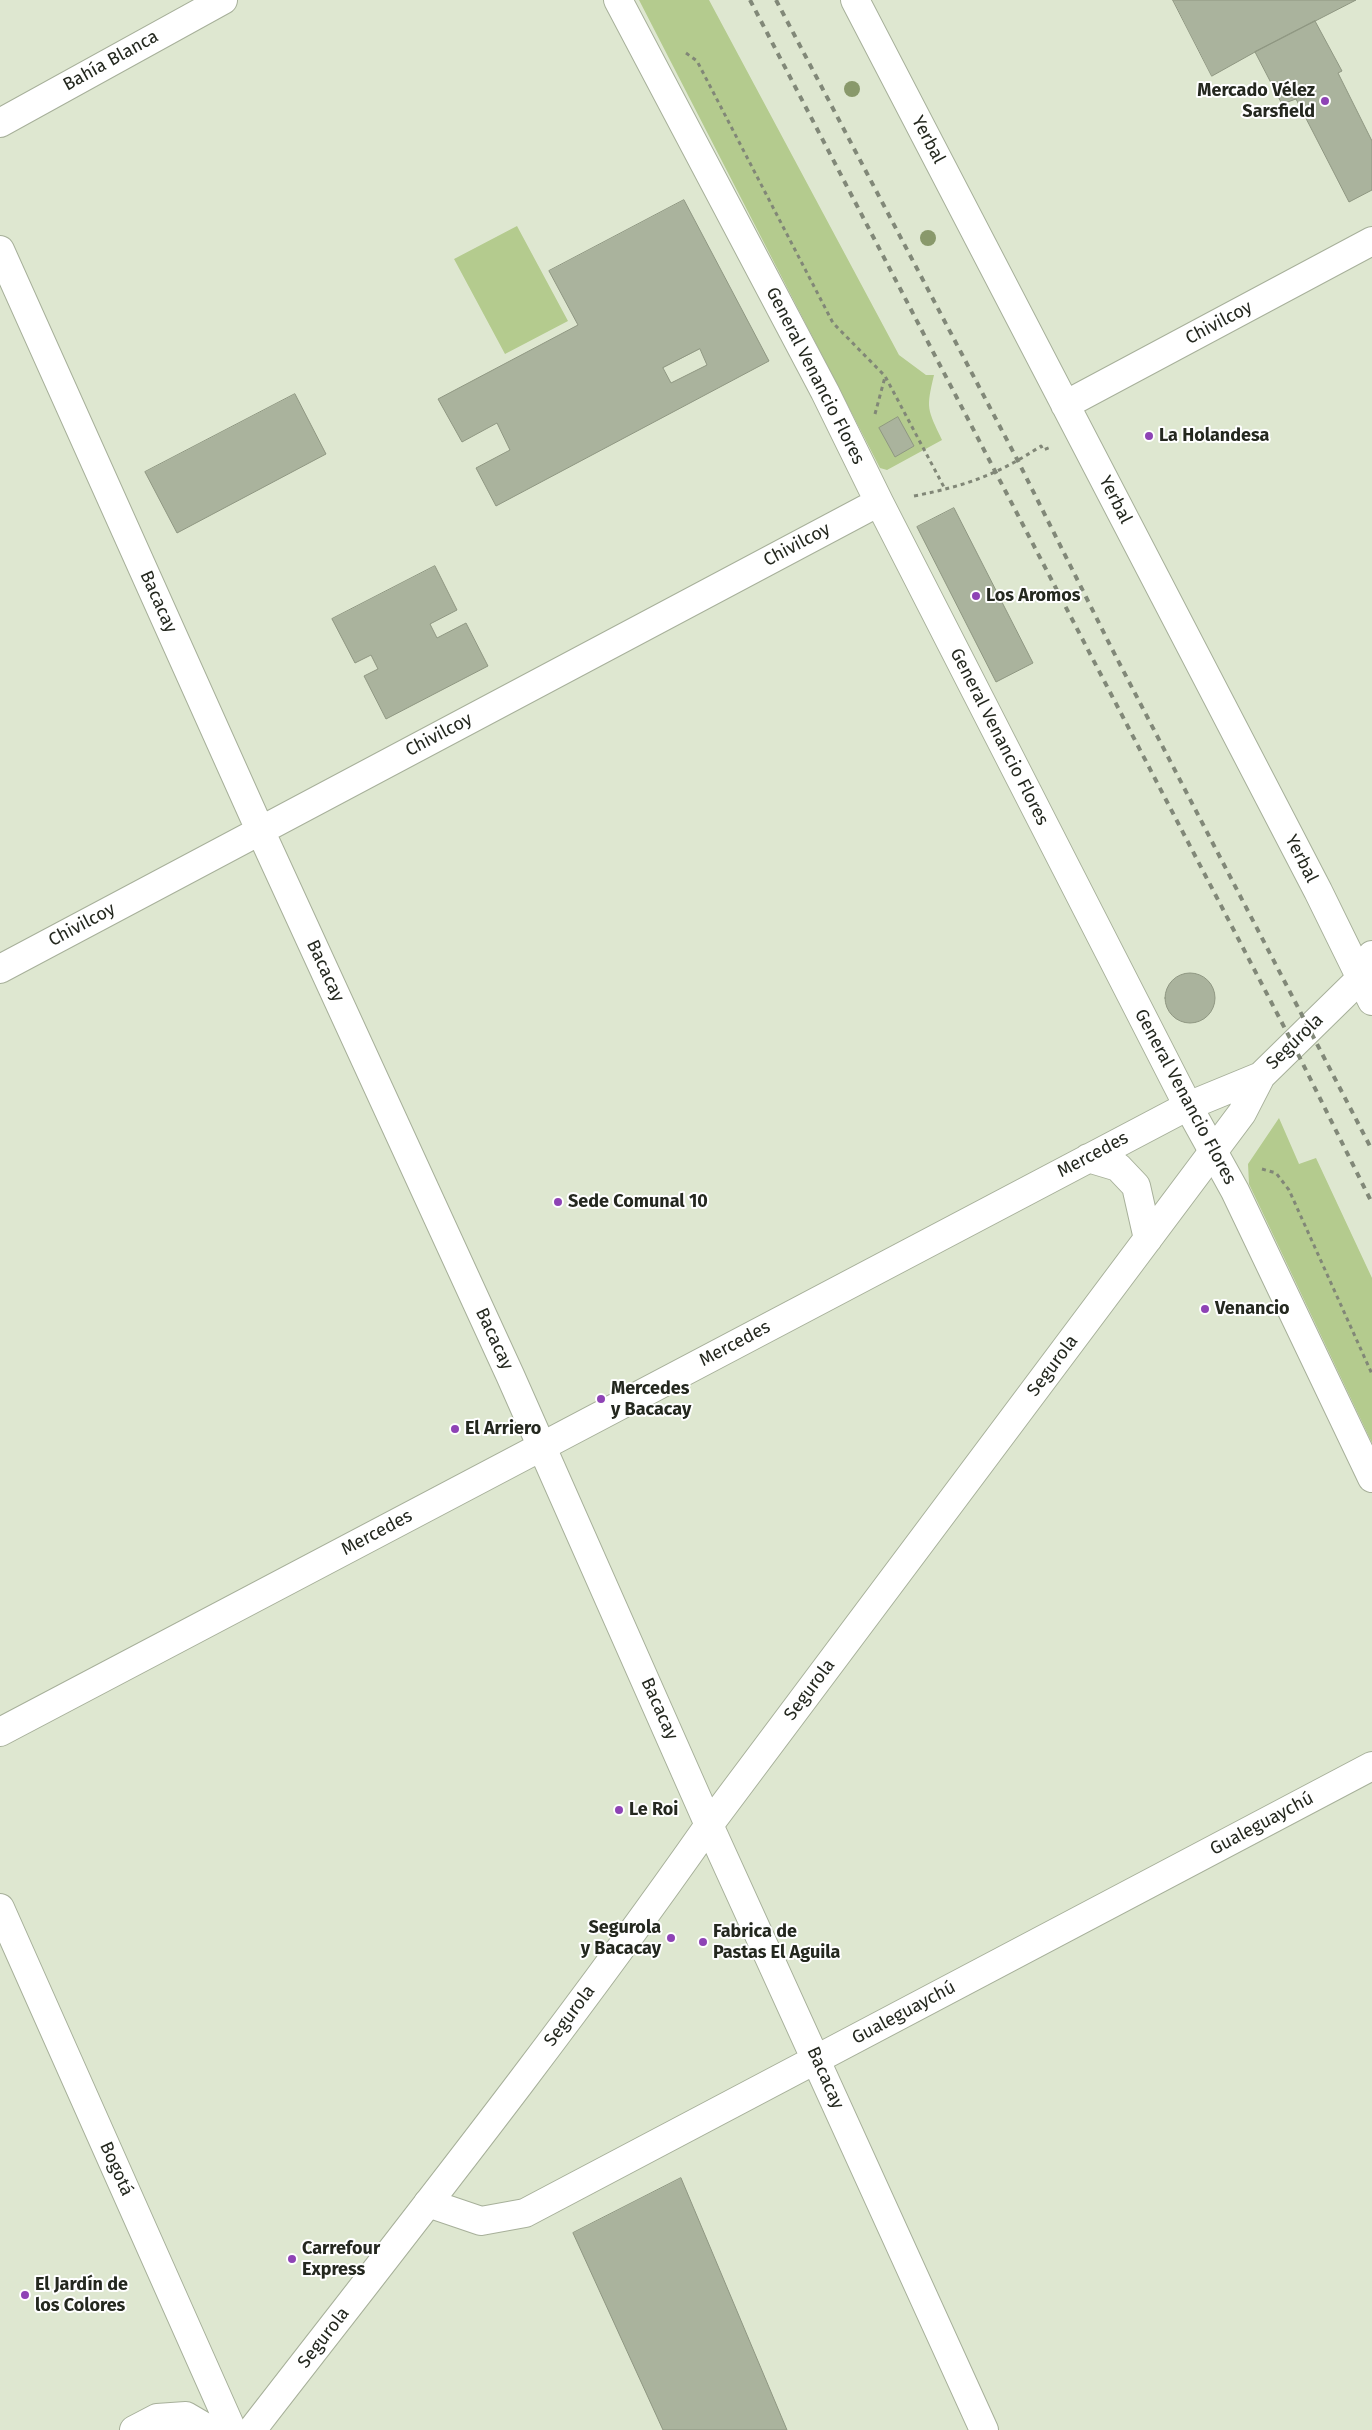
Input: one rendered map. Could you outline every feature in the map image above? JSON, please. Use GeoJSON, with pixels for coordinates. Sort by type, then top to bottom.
{"type":"FeatureCollection","features":[{"type":"Feature","properties":{"kind":"street","name":"Bahía Blanca"},"geometry":{"type":"LineString","coordinates":[[0,122],[223,0]]}},
{"type":"Feature","properties":{"kind":"street","name":"General Venancio Flores"},"geometry":{"type":"LineString","coordinates":[[618,0],[825,392],[879,502],[1188,1106],[1235,1191],[1372,1478]]}},
{"type":"Feature","properties":{"kind":"street","name":"Yerbal"},"geometry":{"type":"LineString","coordinates":[[854,0],[1318,891],[1369,978]]}},
{"type":"Feature","properties":{"kind":"street","name":"Chivilcoy"},"geometry":{"type":"LineString","coordinates":[[1066,405],[1372,241]]}},
{"type":"Feature","properties":{"kind":"street","name":"Bacacay"},"geometry":{"type":"LineString","coordinates":[[0,250],[260,830],[542,1447],[709,1825],[984,2430]]}},
{"type":"Feature","properties":{"kind":"street","name":"Chivilcoy"},"geometry":{"type":"LineString","coordinates":[[0,969],[879,502]]}},
{"type":"Feature","properties":{"kind":"street","name":"Segurola"},"geometry":{"type":"LineString","coordinates":[[252,2430],[428,2203],[647,1913],[709,1825],[1242,1113],[1261,1076],[1369,978]]}},
{"type":"Feature","properties":{"kind":"street","name":"Mercedes"},"geometry":{"type":"LineString","coordinates":[[0,1732],[1088,1158],[1188,1106],[1261,1076]]}},
{"type":"Feature","properties":{"kind":"street"},"geometry":{"type":"LineString","coordinates":[[1088,1158],[1118,1167],[1136,1186],[1148,1239]]}},
{"type":"Feature","properties":{"kind":"street","name":"Gualeguaychú"},"geometry":{"type":"LineString","coordinates":[[428,2203],[481,2221],[525,2213],[1372,1766]]}},
{"type":"Feature","properties":{"kind":"street","name":"Bogotá"},"geometry":{"type":"LineString","coordinates":[[0,1908],[232,2430]]}},
{"type":"Feature","properties":{"kind":"street"},"geometry":{"type":"LineString","coordinates":[[134,2430],[157,2418],[186,2416],[210,2430]]}},
{"type":"Feature","properties":{"kind":"path"},"geometry":{"type":"LineString","coordinates":[[684,52],[697,61],[833,323],[885,376],[945,490]]}},
{"type":"Feature","properties":{"kind":"path"},"geometry":{"type":"LineString","coordinates":[[1040,446],[1043,450],[1080,434]]}},
{"type":"Feature","properties":{"kind":"path"},"geometry":{"type":"LineString","coordinates":[[879,502],[945,490],[996,472],[1045,444]]}},
{"type":"Feature","properties":{"kind":"path"},"geometry":{"type":"LineString","coordinates":[[1235,1191],[1260,1168],[1276,1173],[1288,1190],[1372,1374]]}},
{"type":"Feature","properties":{"kind":"green space"},"geometry":{"type":"Polygon","coordinates":[[[639,0],[709,0],[899,355],[926,375],[934,375],[929,408],[942,440],[887,470],[880,468],[639,0]]]}},
{"type":"Feature","properties":{"kind":"green space"},"geometry":{"type":"Polygon","coordinates":[[[517,226],[568,321],[505,354],[454,259],[517,226]]]}},
{"type":"Feature","properties":{"kind":"green space"},"geometry":{"type":"Polygon","coordinates":[[[1279,1118],[1299,1164],[1316,1158],[1372,1278],[1372,1443],[1249,1184],[1248,1164],[1279,1118]]]}},
{"type":"Feature","properties":{"kind":"building"},"geometry":{"type":"Polygon","coordinates":[[[1173,0],[1356,0],[1212,76],[1173,0]]]}},
{"type":"Feature","properties":{"kind":"building"},"geometry":{"type":"Polygon","coordinates":[[[1315,21],[1342,71],[1338,73],[1372,141],[1372,190],[1349,202],[1296,99],[1282,104],[1255,52],[1315,21]]]}},
{"type":"Feature","properties":{"kind":"building"},"geometry":{"type":"Polygon","coordinates":[[[684,200],[769,361],[496,506],[476,468],[510,450],[497,423],[462,442],[438,399],[578,325],[549,271],[684,200]],[[700,349],[663,368],[671,383],[707,365],[700,349]]]}},
{"type":"Feature","properties":{"kind":"building"},"geometry":{"type":"Polygon","coordinates":[[[295,394],[326,454],[177,533],[145,472],[295,394]]]}},
{"type":"Feature","properties":{"kind":"building"},"geometry":{"type":"Polygon","coordinates":[[[898,417],[914,446],[895,457],[879,428],[898,417]]]}},
{"type":"Feature","properties":{"kind":"building"},"geometry":{"type":"Polygon","coordinates":[[[954,508],[1033,663],[996,682],[917,527],[954,508]]]}},
{"type":"Feature","properties":{"kind":"building"},"geometry":{"type":"Polygon","coordinates":[[[435,566],[457,610],[430,624],[437,638],[466,623],[488,666],[386,719],[364,676],[378,669],[371,655],[355,663],[332,619],[435,566]]]}},
{"type":"Feature","properties":{"kind":"building"},"geometry":{"type":"Polygon","coordinates":[[[1185,973],[1195,973],[1208,980],[1215,993],[1215,1003],[1208,1016],[1195,1023],[1185,1023],[1176,1019],[1169,1012],[1165,1003],[1165,993],[1169,984],[1176,977],[1185,973]]]}},
{"type":"Feature","properties":{"kind":"building"},"geometry":{"type":"Polygon","coordinates":[[[681,2178],[787,2430],[663,2430],[573,2233],[681,2178]]]}},
{"type":"Feature","properties":{"kind":"railway"},"geometry":{"type":"LineString","coordinates":[[750,0],[1293,1044],[1372,1203]]}},
{"type":"Feature","properties":{"kind":"railway"},"geometry":{"type":"LineString","coordinates":[[776,0],[1018,461],[1112,649],[1372,1150]]}},
{"type":"Feature","properties":{"kind":"place","name":"Mercado Vélez Sarsfield"},"geometry":{"type":"Point","coordinates":[1325,101]}},
{"type":"Feature","properties":{"kind":"place","name":"La Holandesa"},"geometry":{"type":"Point","coordinates":[1149,436]}},
{"type":"Feature","properties":{"kind":"place","name":"Los Aromos"},"geometry":{"type":"Point","coordinates":[976,596]}},
{"type":"Feature","properties":{"kind":"place","name":"Sede Comunal 10"},"geometry":{"type":"Point","coordinates":[558,1202]}},
{"type":"Feature","properties":{"kind":"place","name":"Venancio"},"geometry":{"type":"Point","coordinates":[1205,1309]}},
{"type":"Feature","properties":{"kind":"place","name":"Mercedes y Bacacay"},"geometry":{"type":"Point","coordinates":[601,1399]}},
{"type":"Feature","properties":{"kind":"place","name":"El Arriero"},"geometry":{"type":"Point","coordinates":[455,1429]}},
{"type":"Feature","properties":{"kind":"place","name":"Le Roi"},"geometry":{"type":"Point","coordinates":[619,1810]}},
{"type":"Feature","properties":{"kind":"place","name":"Segurola y Bacacay"},"geometry":{"type":"Point","coordinates":[671,1938]}},
{"type":"Feature","properties":{"kind":"place","name":"Fabrica de Pastas El Aguila"},"geometry":{"type":"Point","coordinates":[703,1942]}},
{"type":"Feature","properties":{"kind":"place","name":"Carrefour Express"},"geometry":{"type":"Point","coordinates":[292,2259]}},
{"type":"Feature","properties":{"kind":"place","name":"El Jardín de los Colores"},"geometry":{"type":"Point","coordinates":[25,2295]}}]}
